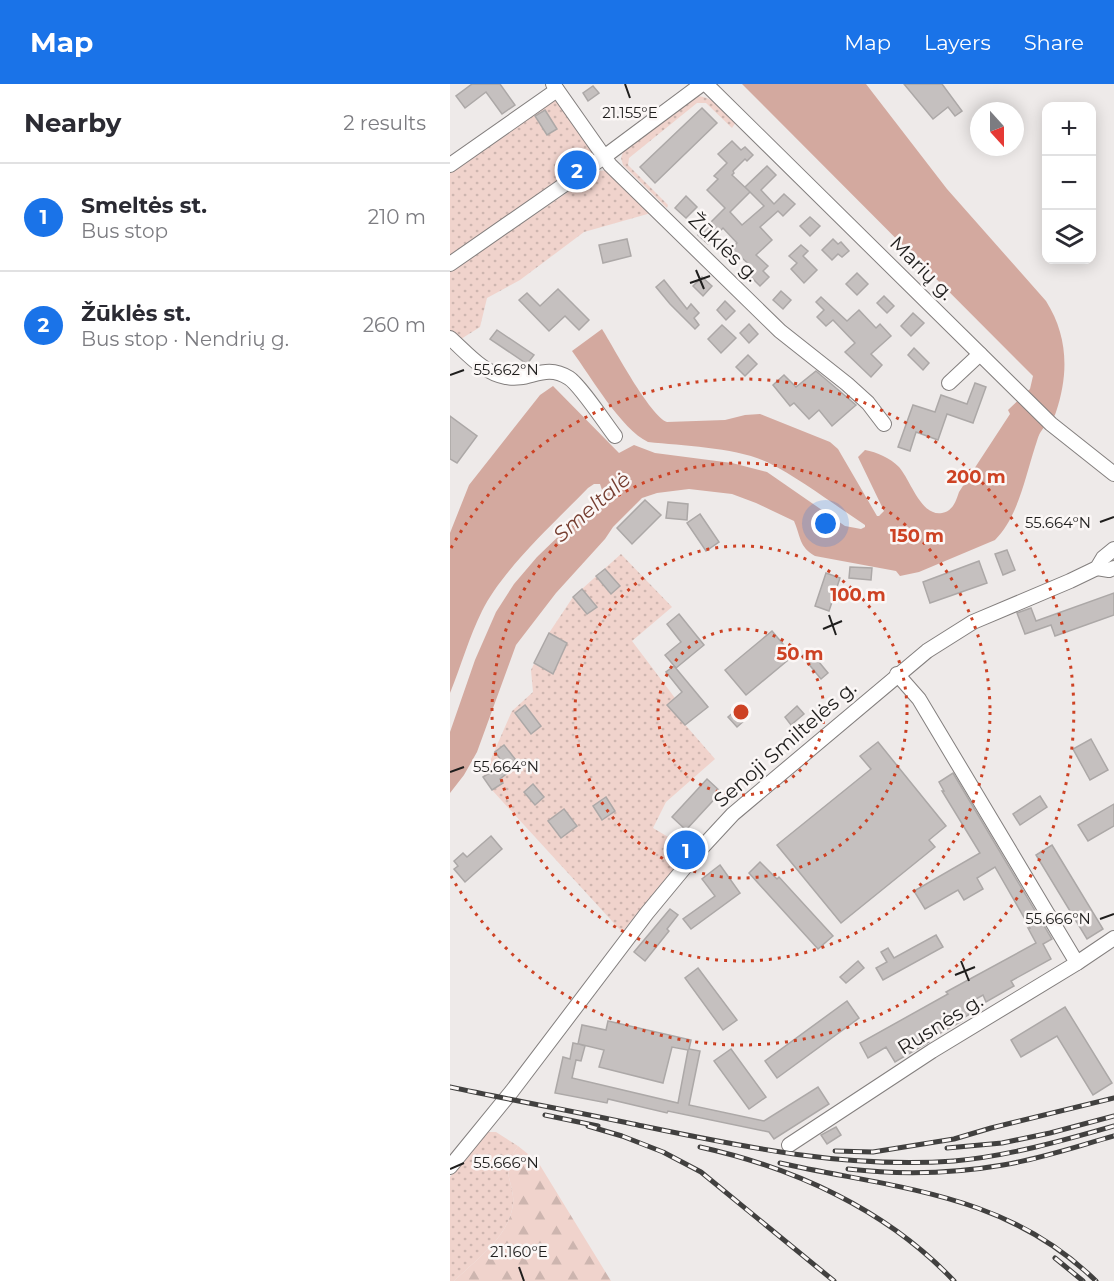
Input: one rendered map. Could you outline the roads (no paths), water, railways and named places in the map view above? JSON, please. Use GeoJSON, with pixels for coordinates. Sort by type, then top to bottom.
{"type":"FeatureCollection","features":[{"type":"Feature","properties":{"kind":"street"},"geometry":{"type":"LineString","coordinates":[[450,264],[604,157],[702,84]]}},
{"type":"Feature","properties":{"kind":"street","name":"Marių g."},"geometry":{"type":"LineString","coordinates":[[706,84],[1050,424],[1114,474]]}},
{"type":"Feature","properties":{"kind":"street"},"geometry":{"type":"LineString","coordinates":[[450,165],[555,87]]}},
{"type":"Feature","properties":{"kind":"street","name":"Žūklės g."},"geometry":{"type":"LineString","coordinates":[[555,87],[610,165],[780,331],[847,384],[868,404],[884,424]]}},
{"type":"Feature","properties":{"kind":"street"},"geometry":{"type":"LineString","coordinates":[[452,344],[493,374],[518,378],[550,370],[572,379],[615,436]]}},
{"type":"Feature","properties":{"kind":"street"},"geometry":{"type":"LineString","coordinates":[[949,382],[980,354]]}},
{"type":"Feature","properties":{"kind":"street","name":"Senoji Smiltelės g."},"geometry":{"type":"LineString","coordinates":[[450,1167],[647,912],[746,801],[927,651],[973,622],[1070,582],[1096,568],[1114,549]]}},
{"type":"Feature","properties":{"kind":"street","name":"Senoji Smiltelės g."},"geometry":{"type":"LineString","coordinates":[[1096,568],[1109,570],[1114,568]]}},
{"type":"Feature","properties":{"kind":"street"},"geometry":{"type":"LineString","coordinates":[[897,675],[919,699],[1077,963]]}},
{"type":"Feature","properties":{"kind":"street","name":"Rusnės g."},"geometry":{"type":"LineString","coordinates":[[789,1145],[932,1051],[1114,938]]}},
{"type":"Feature","properties":{"kind":"water","name":"Smeltalė"},"geometry":{"type":"Polygon","coordinates":[[[742,84],[866,84],[947,189],[1046,301],[1059,328],[1064,355],[1063,383],[1055,415],[1040,434],[1015,509],[1003,531],[995,540],[919,572],[900,576],[896,571],[815,556],[803,545],[794,521],[732,494],[689,489],[657,493],[642,498],[613,527],[556,593],[516,645],[477,752],[450,793],[450,732],[475,660],[496,612],[514,584],[537,557],[593,503],[602,490],[600,484],[594,484],[588,488],[530,546],[491,595],[477,621],[450,693],[450,533],[469,485],[540,395],[553,386],[619,453],[634,445],[655,453],[732,463],[767,472],[845,526],[861,529],[865,527],[805,484],[767,462],[724,450],[648,442],[638,435],[617,414],[572,351],[602,329],[651,408],[667,422],[725,420],[760,414],[830,442],[838,449],[877,516],[884,511],[858,457],[865,450],[883,456],[899,467],[928,509],[935,513],[946,512],[954,505],[959,492],[1010,414],[1008,410],[1030,389],[1033,376],[742,84]]]}},
{"type":"Feature","properties":{"kind":"railway"},"geometry":{"type":"LineString","coordinates":[[450,1087],[752,1147],[832,1159],[873,1162],[913,1163],[974,1159],[1035,1147],[1114,1126]]}},
{"type":"Feature","properties":{"kind":"railway"},"geometry":{"type":"LineString","coordinates":[[835,1151],[873,1152],[954,1139],[1114,1098]]}},
{"type":"Feature","properties":{"kind":"railway"},"geometry":{"type":"LineString","coordinates":[[545,1115],[598,1126]]}},
{"type":"Feature","properties":{"kind":"railway"},"geometry":{"type":"LineString","coordinates":[[947,1148],[1002,1143],[1114,1116]]}},
{"type":"Feature","properties":{"kind":"railway"},"geometry":{"type":"LineString","coordinates":[[588,1126],[663,1152],[701,1172],[834,1281]]}},
{"type":"Feature","properties":{"kind":"railway"},"geometry":{"type":"LineString","coordinates":[[848,1169],[926,1173],[984,1168],[1031,1159],[1114,1136]]}},
{"type":"Feature","properties":{"kind":"railway"},"geometry":{"type":"LineString","coordinates":[[700,1147],[770,1167],[838,1195],[899,1233],[954,1281]]}},
{"type":"Feature","properties":{"kind":"railway"},"geometry":{"type":"LineString","coordinates":[[780,1163],[907,1188],[987,1211],[1025,1229],[1061,1251],[1096,1281]]}},
{"type":"Feature","properties":{"kind":"railway"},"geometry":{"type":"LineString","coordinates":[[1055,1258],[1083,1281]]}},
{"type":"Feature","properties":{"kind":"place","name":"Žūklės st."},"geometry":{"type":"Point","coordinates":[577,170]}},
{"type":"Feature","properties":{"kind":"place","name":"Smeltės st."},"geometry":{"type":"Point","coordinates":[686,850]}}]}
